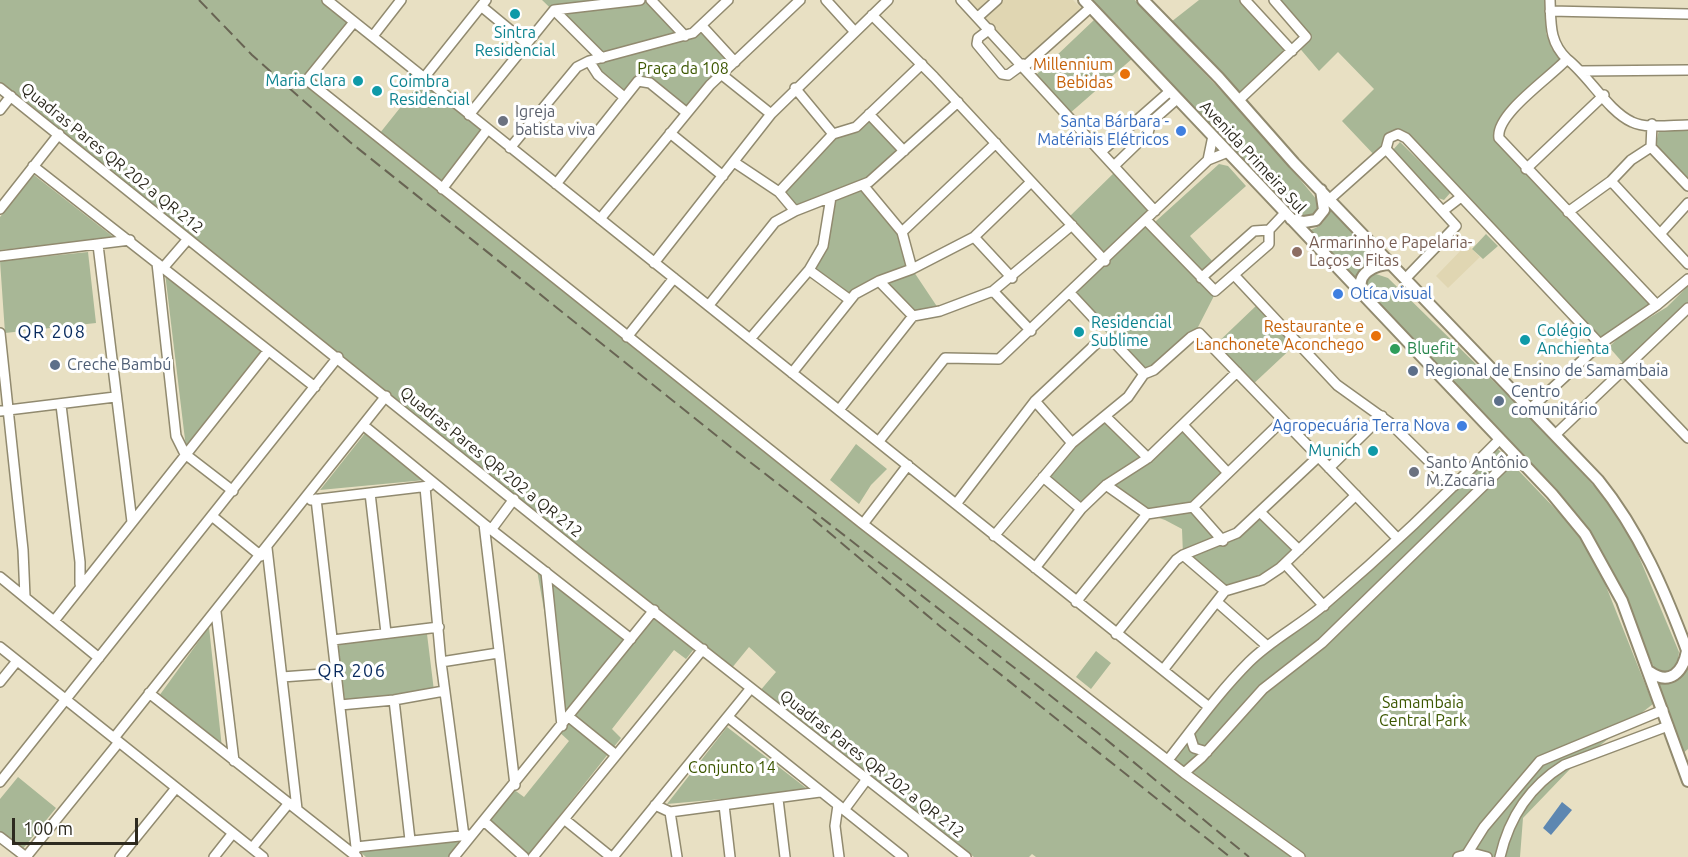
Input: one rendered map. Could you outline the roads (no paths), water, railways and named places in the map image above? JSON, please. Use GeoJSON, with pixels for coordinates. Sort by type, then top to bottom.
{"type":"FeatureCollection","features":[{"type":"Feature","properties":{"kind":"main road","name":"Avenida Primeira Sul"},"geometry":{"type":"LineString","coordinates":[[1143,0],[1598,480],[1631,524],[1654,568],[1688,652]]}},
{"type":"Feature","properties":{"kind":"main road","name":"Avenida Primeira Sul"},"geometry":{"type":"LineString","coordinates":[[1088,4],[1568,513],[1601,559],[1622,601],[1668,726],[1684,757],[1688,781]]}},
{"type":"Feature","properties":{"kind":"main road"},"geometry":{"type":"LineString","coordinates":[[1288,216],[1306,222],[1316,220],[1324,210],[1320,188]]}},
{"type":"Feature","properties":{"kind":"main road"},"geometry":{"type":"LineString","coordinates":[[1363,294],[1361,284],[1367,271],[1376,265],[1392,264]]}},
{"type":"Feature","properties":{"kind":"main road"},"geometry":{"type":"LineString","coordinates":[[1650,672],[1661,678],[1673,677],[1684,666],[1688,652]]}},
{"type":"Feature","properties":{"kind":"street"},"geometry":{"type":"LineString","coordinates":[[327,0],[1209,707]]}},
{"type":"Feature","properties":{"kind":"street"},"geometry":{"type":"LineString","coordinates":[[373,36],[401,0]]}},
{"type":"Feature","properties":{"kind":"street"},"geometry":{"type":"LineString","coordinates":[[469,115],[554,10],[640,0]]}},
{"type":"Feature","properties":{"kind":"street"},"geometry":{"type":"LineString","coordinates":[[651,0],[685,36]]}},
{"type":"Feature","properties":{"kind":"street"},"geometry":{"type":"LineString","coordinates":[[510,148],[571,72],[589,61],[685,36],[702,26],[728,0]]}},
{"type":"Feature","properties":{"kind":"street"},"geometry":{"type":"LineString","coordinates":[[600,219],[721,74],[800,0]]}},
{"type":"Feature","properties":{"kind":"street"},"geometry":{"type":"LineString","coordinates":[[826,0],[855,32]]}},
{"type":"Feature","properties":{"kind":"street"},"geometry":{"type":"LineString","coordinates":[[654,262],[771,114],[795,88],[888,0]]}},
{"type":"Feature","properties":{"kind":"street"},"geometry":{"type":"LineString","coordinates":[[961,0],[1024,65],[1155,211]]}},
{"type":"Feature","properties":{"kind":"street"},"geometry":{"type":"LineString","coordinates":[[978,17],[997,0]]}},
{"type":"Feature","properties":{"kind":"street"},"geometry":{"type":"LineString","coordinates":[[1245,0],[1292,51]]}},
{"type":"Feature","properties":{"kind":"street"},"geometry":{"type":"LineString","coordinates":[[1239,100],[1306,36],[1274,0]]}},
{"type":"Feature","properties":{"kind":"street"},"geometry":{"type":"LineString","coordinates":[[1550,0],[1555,46],[1582,71],[1619,112],[1633,123],[1688,125]]}},
{"type":"Feature","properties":{"kind":"street"},"geometry":{"type":"LineString","coordinates":[[423,79],[484,3],[527,44]]}},
{"type":"Feature","properties":{"kind":"street"},"geometry":{"type":"LineString","coordinates":[[990,29],[978,38],[977,44],[1002,74],[1008,75],[1024,65],[1088,4]]}},
{"type":"Feature","properties":{"kind":"street"},"geometry":{"type":"LineString","coordinates":[[554,10],[602,58]]}},
{"type":"Feature","properties":{"kind":"street"},"geometry":{"type":"LineString","coordinates":[[1550,11],[1688,14]]}},
{"type":"Feature","properties":{"kind":"street"},"geometry":{"type":"LineString","coordinates":[[872,15],[922,64],[1105,261]]}},
{"type":"Feature","properties":{"kind":"street"},"geometry":{"type":"LineString","coordinates":[[354,22],[307,80],[863,524],[1184,773],[1300,857]]}},
{"type":"Feature","properties":{"kind":"street"},"geometry":{"type":"LineString","coordinates":[[702,26],[735,62]]}},
{"type":"Feature","properties":{"kind":"street"},"geometry":{"type":"LineString","coordinates":[[1567,59],[1521,102],[1499,127],[1501,143],[1657,305]]}},
{"type":"Feature","properties":{"kind":"street"},"geometry":{"type":"LineString","coordinates":[[589,61],[598,75],[624,97]]}},
{"type":"Feature","properties":{"kind":"street"},"geometry":{"type":"LineString","coordinates":[[779,192],[833,134],[852,129],[922,64]]}},
{"type":"Feature","properties":{"kind":"street"},"geometry":{"type":"LineString","coordinates":[[1582,71],[1688,70]]}},
{"type":"Feature","properties":{"kind":"street"},"geometry":{"type":"LineString","coordinates":[[721,74],[771,114]]}},
{"type":"Feature","properties":{"kind":"street"},"geometry":{"type":"LineString","coordinates":[[556,184],[638,81],[647,82],[687,113]]}},
{"type":"Feature","properties":{"kind":"street","name":"Quadras Pares QR 202 a QR 212"},"geometry":{"type":"LineString","coordinates":[[0,88],[514,500],[966,857]]}},
{"type":"Feature","properties":{"kind":"street"},"geometry":{"type":"LineString","coordinates":[[795,88],[833,134]]}},
{"type":"Feature","properties":{"kind":"street"},"geometry":{"type":"LineString","coordinates":[[1102,151],[1135,120],[1148,118],[1174,95]]}},
{"type":"Feature","properties":{"kind":"street"},"geometry":{"type":"LineString","coordinates":[[1526,169],[1604,95]]}},
{"type":"Feature","properties":{"kind":"street"},"geometry":{"type":"LineString","coordinates":[[0,110],[11,96]]}},
{"type":"Feature","properties":{"kind":"street"},"geometry":{"type":"LineString","coordinates":[[708,305],[768,230],[795,211],[863,185],[957,102]]}},
{"type":"Feature","properties":{"kind":"street"},"geometry":{"type":"LineString","coordinates":[[869,114],[904,151]]}},
{"type":"Feature","properties":{"kind":"street"},"geometry":{"type":"LineString","coordinates":[[1115,165],[1148,133],[1148,118]]}},
{"type":"Feature","properties":{"kind":"street"},"geometry":{"type":"LineString","coordinates":[[1652,124],[1651,147],[1688,186]]}},
{"type":"Feature","properties":{"kind":"street"},"geometry":{"type":"LineString","coordinates":[[442,189],[487,130]]}},
{"type":"Feature","properties":{"kind":"street"},"geometry":{"type":"LineString","coordinates":[[670,133],[723,176]]}},
{"type":"Feature","properties":{"kind":"street"},"geometry":{"type":"LineString","coordinates":[[0,209],[59,134]]}},
{"type":"Feature","properties":{"kind":"street"},"geometry":{"type":"LineString","coordinates":[[1330,198],[1386,149],[1389,138],[1401,135],[1600,344]]}},
{"type":"Feature","properties":{"kind":"street"},"geometry":{"type":"LineString","coordinates":[[1208,160],[1213,136]]}},
{"type":"Feature","properties":{"kind":"street"},"geometry":{"type":"LineString","coordinates":[[902,232],[996,143]]}},
{"type":"Feature","properties":{"kind":"street"},"geometry":{"type":"LineString","coordinates":[[1568,212],[1611,181],[1631,160],[1651,147]]}},
{"type":"Feature","properties":{"kind":"street"},"geometry":{"type":"LineString","coordinates":[[1386,149],[1455,224],[1455,231],[1406,278]]}},
{"type":"Feature","properties":{"kind":"street"},"geometry":{"type":"LineString","coordinates":[[879,441],[945,358],[999,359],[1071,294],[1208,160],[1228,152]]}},
{"type":"Feature","properties":{"kind":"street"},"geometry":{"type":"LineString","coordinates":[[734,162],[779,192],[795,211]]}},
{"type":"Feature","properties":{"kind":"street"},"geometry":{"type":"LineString","coordinates":[[33,165],[315,387]]}},
{"type":"Feature","properties":{"kind":"street"},"geometry":{"type":"LineString","coordinates":[[1611,181],[1688,264]]}},
{"type":"Feature","properties":{"kind":"street"},"geometry":{"type":"LineString","coordinates":[[792,373],[861,289],[912,269],[974,237],[1032,182]]}},
{"type":"Feature","properties":{"kind":"street"},"geometry":{"type":"LineString","coordinates":[[863,185],[902,232],[912,269]]}},
{"type":"Feature","properties":{"kind":"street"},"geometry":{"type":"LineString","coordinates":[[1444,210],[1461,196]]}},
{"type":"Feature","properties":{"kind":"street"},"geometry":{"type":"LineString","coordinates":[[750,339],[809,270],[823,246],[831,197]]}},
{"type":"Feature","properties":{"kind":"street"},"geometry":{"type":"LineString","coordinates":[[1660,234],[1688,203]]}},
{"type":"Feature","properties":{"kind":"street"},"geometry":{"type":"LineString","coordinates":[[1201,278],[1254,231],[1269,230],[1288,216]]}},
{"type":"Feature","properties":{"kind":"street"},"geometry":{"type":"LineString","coordinates":[[1146,220],[1216,291],[1269,244],[1269,230]]}},
{"type":"Feature","properties":{"kind":"street"},"geometry":{"type":"LineString","coordinates":[[839,410],[913,316],[940,311],[993,291],[1012,278],[1072,225]]}},
{"type":"Feature","properties":{"kind":"street"},"geometry":{"type":"LineString","coordinates":[[974,237],[1012,278]]}},
{"type":"Feature","properties":{"kind":"street"},"geometry":{"type":"LineString","coordinates":[[160,265],[188,239]]}},
{"type":"Feature","properties":{"kind":"street"},"geometry":{"type":"LineString","coordinates":[[0,256],[130,240]]}},
{"type":"Feature","properties":{"kind":"street"},"geometry":{"type":"LineString","coordinates":[[98,245],[132,522]]}},
{"type":"Feature","properties":{"kind":"street"},"geometry":{"type":"LineString","coordinates":[[160,265],[176,436],[185,454],[233,491]]}},
{"type":"Feature","properties":{"kind":"street"},"geometry":{"type":"LineString","coordinates":[[809,270],[850,300]]}},
{"type":"Feature","properties":{"kind":"street"},"geometry":{"type":"LineString","coordinates":[[1235,276],[1337,385],[1382,416],[1454,486]]}},
{"type":"Feature","properties":{"kind":"street"},"geometry":{"type":"LineString","coordinates":[[627,337],[674,278]]}},
{"type":"Feature","properties":{"kind":"street"},"geometry":{"type":"LineString","coordinates":[[1530,409],[1600,344],[1657,305],[1688,279]]}},
{"type":"Feature","properties":{"kind":"street"},"geometry":{"type":"LineString","coordinates":[[879,281],[913,316]]}},
{"type":"Feature","properties":{"kind":"street"},"geometry":{"type":"LineString","coordinates":[[993,291],[1031,331]]}},
{"type":"Feature","properties":{"kind":"street"},"geometry":{"type":"LineString","coordinates":[[1071,294],[1098,323]]}},
{"type":"Feature","properties":{"kind":"street"},"geometry":{"type":"LineString","coordinates":[[1555,435],[1688,308]]}},
{"type":"Feature","properties":{"kind":"street"},"geometry":{"type":"LineString","coordinates":[[0,333],[4,411],[25,597]]}},
{"type":"Feature","properties":{"kind":"street"},"geometry":{"type":"LineString","coordinates":[[994,536],[1072,443],[1128,397],[1144,374],[1154,369],[1191,337],[1199,333],[1398,539]]}},
{"type":"Feature","properties":{"kind":"street"},"geometry":{"type":"LineString","coordinates":[[956,504],[1035,401],[1091,348],[1105,339],[1112,340],[1144,374]]}},
{"type":"Feature","properties":{"kind":"street"},"geometry":{"type":"LineString","coordinates":[[54,621],[80,584],[268,351]]}},
{"type":"Feature","properties":{"kind":"street"},"geometry":{"type":"LineString","coordinates":[[0,782],[338,357]]}},
{"type":"Feature","properties":{"kind":"street"},"geometry":{"type":"LineString","coordinates":[[1622,369],[1688,438]]}},
{"type":"Feature","properties":{"kind":"street"},"geometry":{"type":"LineString","coordinates":[[1035,568],[1081,509],[1106,485],[1148,458],[1237,372]]}},
{"type":"Feature","properties":{"kind":"street"},"geometry":{"type":"LineString","coordinates":[[0,837],[26,857],[117,740],[149,693],[264,552],[386,396]]}},
{"type":"Feature","properties":{"kind":"street"},"geometry":{"type":"LineString","coordinates":[[4,411],[115,397]]}},
{"type":"Feature","properties":{"kind":"street"},"geometry":{"type":"LineString","coordinates":[[1035,401],[1072,443]]}},
{"type":"Feature","properties":{"kind":"street"},"geometry":{"type":"LineString","coordinates":[[61,405],[80,562],[80,584]]}},
{"type":"Feature","properties":{"kind":"street"},"geometry":{"type":"LineString","coordinates":[[1329,468],[1382,416]]}},
{"type":"Feature","properties":{"kind":"street"},"geometry":{"type":"LineString","coordinates":[[1106,417],[1148,458]]}},
{"type":"Feature","properties":{"kind":"street"},"geometry":{"type":"LineString","coordinates":[[1076,602],[1147,514],[1193,507],[1283,420]]}},
{"type":"Feature","properties":{"kind":"street"},"geometry":{"type":"LineString","coordinates":[[363,425],[631,639]]}},
{"type":"Feature","properties":{"kind":"street"},"geometry":{"type":"LineString","coordinates":[[1183,425],[1228,473]]}},
{"type":"Feature","properties":{"kind":"street"},"geometry":{"type":"LineString","coordinates":[[1168,760],[1209,707],[1266,645],[1324,606],[1454,486],[1500,439]]}},
{"type":"Feature","properties":{"kind":"street"},"geometry":{"type":"LineString","coordinates":[[1184,773],[1207,752],[1263,688],[1322,643],[1515,455]]}},
{"type":"Feature","properties":{"kind":"street"},"geometry":{"type":"LineString","coordinates":[[1116,634],[1170,566],[1183,555],[1223,541],[1237,533],[1318,457]]}},
{"type":"Feature","properties":{"kind":"street"},"geometry":{"type":"LineString","coordinates":[[863,524],[908,465]]}},
{"type":"Feature","properties":{"kind":"street"},"geometry":{"type":"LineString","coordinates":[[1042,477],[1081,509]]}},
{"type":"Feature","properties":{"kind":"street"},"geometry":{"type":"LineString","coordinates":[[303,501],[437,485]]}},
{"type":"Feature","properties":{"kind":"street"},"geometry":{"type":"LineString","coordinates":[[1106,485],[1147,514]]}},
{"type":"Feature","properties":{"kind":"street"},"geometry":{"type":"LineString","coordinates":[[425,487],[444,691],[469,835]]}},
{"type":"Feature","properties":{"kind":"street"},"geometry":{"type":"LineString","coordinates":[[370,493],[386,633]]}},
{"type":"Feature","properties":{"kind":"street"},"geometry":{"type":"LineString","coordinates":[[1163,670],[1225,591],[1262,580],[1285,564],[1356,495]]}},
{"type":"Feature","properties":{"kind":"street"},"geometry":{"type":"LineString","coordinates":[[316,499],[356,853]]}},
{"type":"Feature","properties":{"kind":"street"},"geometry":{"type":"LineString","coordinates":[[514,500],[488,527],[498,653],[515,785]]}},
{"type":"Feature","properties":{"kind":"street"},"geometry":{"type":"LineString","coordinates":[[1193,507],[1223,541]]}},
{"type":"Feature","properties":{"kind":"street"},"geometry":{"type":"LineString","coordinates":[[1260,512],[1299,550]]}},
{"type":"Feature","properties":{"kind":"street"},"geometry":{"type":"LineString","coordinates":[[212,516],[264,552],[282,677],[293,806],[252,848]]}},
{"type":"Feature","properties":{"kind":"street"},"geometry":{"type":"LineString","coordinates":[[1183,555],[1225,591]]}},
{"type":"Feature","properties":{"kind":"street"},"geometry":{"type":"LineString","coordinates":[[1285,564],[1324,606]]}},
{"type":"Feature","properties":{"kind":"street"},"geometry":{"type":"LineString","coordinates":[[546,572],[562,726]]}},
{"type":"Feature","properties":{"kind":"street"},"geometry":{"type":"LineString","coordinates":[[0,577],[99,658]]}},
{"type":"Feature","properties":{"kind":"street"},"geometry":{"type":"LineString","coordinates":[[1217,602],[1266,645]]}},
{"type":"Feature","properties":{"kind":"street"},"geometry":{"type":"LineString","coordinates":[[454,857],[469,835],[484,822],[515,785],[654,610]]}},
{"type":"Feature","properties":{"kind":"street"},"geometry":{"type":"LineString","coordinates":[[216,612],[234,761]]}},
{"type":"Feature","properties":{"kind":"street"},"geometry":{"type":"LineString","coordinates":[[333,640],[439,627]]}},
{"type":"Feature","properties":{"kind":"street"},"geometry":{"type":"LineString","coordinates":[[0,647],[263,857]]}},
{"type":"Feature","properties":{"kind":"street"},"geometry":{"type":"LineString","coordinates":[[534,857],[703,649]]}},
{"type":"Feature","properties":{"kind":"street"},"geometry":{"type":"LineString","coordinates":[[441,662],[498,653]]}},
{"type":"Feature","properties":{"kind":"street"},"geometry":{"type":"LineString","coordinates":[[0,682],[17,661]]}},
{"type":"Feature","properties":{"kind":"street"},"geometry":{"type":"LineString","coordinates":[[282,677],[336,673]]}},
{"type":"Feature","properties":{"kind":"street"},"geometry":{"type":"LineString","coordinates":[[564,819],[614,856],[751,688]]}},
{"type":"Feature","properties":{"kind":"street"},"geometry":{"type":"LineString","coordinates":[[340,705],[394,700],[444,691]]}},
{"type":"Feature","properties":{"kind":"street"},"geometry":{"type":"LineString","coordinates":[[149,693],[234,761],[356,853]]}},
{"type":"Feature","properties":{"kind":"street"},"geometry":{"type":"LineString","coordinates":[[394,700],[410,840]]}},
{"type":"Feature","properties":{"kind":"street"},"geometry":{"type":"LineString","coordinates":[[1463,855],[1540,761],[1663,710]]}},
{"type":"Feature","properties":{"kind":"street"},"geometry":{"type":"LineString","coordinates":[[569,717],[616,755]]}},
{"type":"Feature","properties":{"kind":"street"},"geometry":{"type":"LineString","coordinates":[[728,717],[894,853],[903,857]]}},
{"type":"Feature","properties":{"kind":"street"},"geometry":{"type":"LineString","coordinates":[[1500,857],[1506,832],[1520,807],[1549,774],[1564,765],[1668,726]]}},
{"type":"Feature","properties":{"kind":"street"},"geometry":{"type":"LineString","coordinates":[[1189,733],[1194,748],[1207,752]]}},
{"type":"Feature","properties":{"kind":"street"},"geometry":{"type":"LineString","coordinates":[[839,857],[835,826],[841,808],[867,779]]}},
{"type":"Feature","properties":{"kind":"street"},"geometry":{"type":"LineString","coordinates":[[120,857],[176,788]]}},
{"type":"Feature","properties":{"kind":"street"},"geometry":{"type":"LineString","coordinates":[[655,805],[670,812],[820,792]]}},
{"type":"Feature","properties":{"kind":"street"},"geometry":{"type":"LineString","coordinates":[[778,799],[785,857]]}},
{"type":"Feature","properties":{"kind":"street"},"geometry":{"type":"LineString","coordinates":[[724,805],[730,857]]}},
{"type":"Feature","properties":{"kind":"street"},"geometry":{"type":"LineString","coordinates":[[670,812],[677,857]]}},
{"type":"Feature","properties":{"kind":"street"},"geometry":{"type":"LineString","coordinates":[[484,822],[524,857]]}},
{"type":"Feature","properties":{"kind":"street"},"geometry":{"type":"LineString","coordinates":[[214,857],[233,833]]}},
{"type":"Feature","properties":{"kind":"street"},"geometry":{"type":"LineString","coordinates":[[356,853],[410,840],[469,835]]}},
{"type":"Feature","properties":{"kind":"street"},"geometry":{"type":"LineString","coordinates":[[1463,855],[1487,857]]}},
{"type":"Feature","properties":{"kind":"water"},"geometry":{"type":"Polygon","coordinates":[[[1562,802],[1572,810],[1551,835],[1543,828],[1562,802]]]}},
{"type":"Feature","properties":{"kind":"railway"},"geometry":{"type":"LineString","coordinates":[[199,0],[252,55],[350,142],[732,448],[1097,732],[1249,857]]}},
{"type":"Feature","properties":{"kind":"railway"},"geometry":{"type":"LineString","coordinates":[[813,519],[941,627],[1230,857]]}},
{"type":"Feature","properties":{"kind":"place","name":"Sintra Residencial"},"geometry":{"type":"Point","coordinates":[515,14]}},
{"type":"Feature","properties":{"kind":"place","name":"Millennium Bebidas"},"geometry":{"type":"Point","coordinates":[1125,74]}},
{"type":"Feature","properties":{"kind":"place","name":"Maria Clara"},"geometry":{"type":"Point","coordinates":[358,81]}},
{"type":"Feature","properties":{"kind":"place","name":"Coimbra Residencial"},"geometry":{"type":"Point","coordinates":[377,91]}},
{"type":"Feature","properties":{"kind":"place","name":"Igreja batista viva"},"geometry":{"type":"Point","coordinates":[503,121]}},
{"type":"Feature","properties":{"kind":"place","name":"Santa Bárbara - Matériais Elétricos"},"geometry":{"type":"Point","coordinates":[1181,131]}},
{"type":"Feature","properties":{"kind":"place","name":"Armarinho e Papelaria- Laços e Fitas"},"geometry":{"type":"Point","coordinates":[1297,252]}},
{"type":"Feature","properties":{"kind":"place","name":"Otíca visual"},"geometry":{"type":"Point","coordinates":[1338,294]}},
{"type":"Feature","properties":{"kind":"place","name":"Residencial Sublime"},"geometry":{"type":"Point","coordinates":[1079,332]}},
{"type":"Feature","properties":{"kind":"place","name":"Restaurante e Lanchonete Aconchego"},"geometry":{"type":"Point","coordinates":[1376,336]}},
{"type":"Feature","properties":{"kind":"place","name":"Colégio Anchienta"},"geometry":{"type":"Point","coordinates":[1525,340]}},
{"type":"Feature","properties":{"kind":"place","name":"Bluefit"},"geometry":{"type":"Point","coordinates":[1395,349]}},
{"type":"Feature","properties":{"kind":"place","name":"Creche Bambú"},"geometry":{"type":"Point","coordinates":[55,365]}},
{"type":"Feature","properties":{"kind":"place","name":"Regional de Ensino de Samambaia"},"geometry":{"type":"Point","coordinates":[1413,371]}},
{"type":"Feature","properties":{"kind":"place","name":"Centro comunitário"},"geometry":{"type":"Point","coordinates":[1499,401]}},
{"type":"Feature","properties":{"kind":"place","name":"Agropecuária Terra Nova"},"geometry":{"type":"Point","coordinates":[1462,426]}},
{"type":"Feature","properties":{"kind":"place","name":"Munich"},"geometry":{"type":"Point","coordinates":[1373,451]}},
{"type":"Feature","properties":{"kind":"place","name":"Santo Antônio M.Zacaria"},"geometry":{"type":"Point","coordinates":[1414,472]}},
{"type":"Feature","properties":{"kind":"district","name":"QR 208"},"geometry":{"type":"Point","coordinates":[52,332]}},
{"type":"Feature","properties":{"kind":"district","name":"QR 206"},"geometry":{"type":"Point","coordinates":[352,671]}},
{"type":"Feature","properties":{"kind":"park label","name":"Praça da 108"},"geometry":{"type":"Point","coordinates":[683,69]}},
{"type":"Feature","properties":{"kind":"park label","name":"Samambaia Central Park"},"geometry":{"type":"Point","coordinates":[1423,712]}},
{"type":"Feature","properties":{"kind":"park label","name":"Conjunto 14"},"geometry":{"type":"Point","coordinates":[732,768]}}]}
